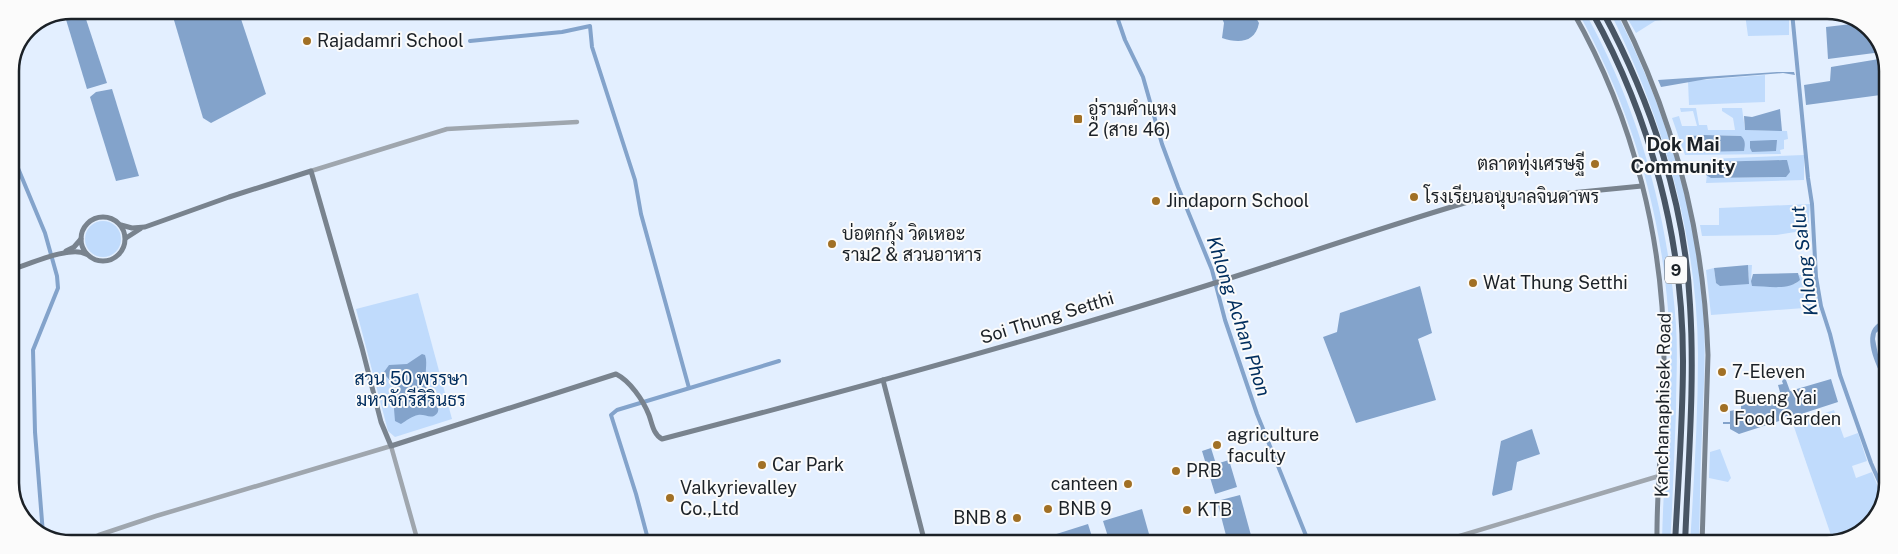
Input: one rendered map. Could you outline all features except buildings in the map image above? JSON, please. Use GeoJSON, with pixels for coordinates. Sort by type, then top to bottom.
{"type":"FeatureCollection","features":[{"type":"Feature","properties":{"kind":"highway","name":"Kanchanaphisek Road"},"geometry":{"type":"LineString","coordinates":[[1595,19],[1622,74],[1648,141],[1672,240],[1678,283],[1682,362],[1675,535]]}},
{"type":"Feature","properties":{"kind":"highway","name":"Kanchanaphisek Road"},"geometry":{"type":"LineString","coordinates":[[1606,19],[1628,64],[1654,129],[1675,201],[1685,255],[1690,303],[1692,353],[1685,535]]}},
{"type":"Feature","properties":{"kind":"main road"},"geometry":{"type":"LineString","coordinates":[[1577,19],[1599,62],[1632,148],[1654,240],[1659,279],[1664,354],[1657,535]]}},
{"type":"Feature","properties":{"kind":"main road"},"geometry":{"type":"LineString","coordinates":[[1623,19],[1651,78],[1672,134],[1690,203],[1698,249],[1707,326],[1708,355],[1702,535]]}},
{"type":"Feature","properties":{"kind":"main road"},"geometry":{"type":"LineString","coordinates":[[64,253],[74,247],[81,239],[86,225],[97,217],[110,218],[121,225],[132,228],[145,226],[311,171],[362,348],[381,422],[391,446]]}},
{"type":"Feature","properties":{"kind":"main road","name":"Soi Thung Setthi"},"geometry":{"type":"LineString","coordinates":[[391,446],[616,374],[624,379],[641,401],[656,435],[662,439],[883,380],[1216,282],[1499,193],[1503,198],[1508,199],[1642,186]]}},
{"type":"Feature","properties":{"kind":"main road"},"geometry":{"type":"LineString","coordinates":[[19,267],[64,253],[78,251],[98,261],[111,260],[122,252],[126,238],[121,225]]}},
{"type":"Feature","properties":{"kind":"main road"},"geometry":{"type":"LineString","coordinates":[[126,238],[145,226]]}},
{"type":"Feature","properties":{"kind":"main road"},"geometry":{"type":"LineString","coordinates":[[81,239],[83,249],[88,255]]}},
{"type":"Feature","properties":{"kind":"main road"},"geometry":{"type":"LineString","coordinates":[[883,380],[923,535]]}},
{"type":"Feature","properties":{"kind":"street"},"geometry":{"type":"LineString","coordinates":[[311,171],[447,129],[576,122]]}},
{"type":"Feature","properties":{"kind":"street"},"geometry":{"type":"LineString","coordinates":[[99,535],[156,516],[391,446],[416,535]]}},
{"type":"Feature","properties":{"kind":"street"},"geometry":{"type":"LineString","coordinates":[[1462,535],[1659,476]]}},
{"type":"Feature","properties":{"kind":"green space"},"geometry":{"type":"Polygon","coordinates":[[[1582,19],[1589,19],[1621,86],[1648,163],[1666,243],[1672,284],[1677,347],[1671,535],[1662,535],[1671,349],[1664,271],[1658,232],[1639,156],[1627,119],[1596,47],[1582,19]]]}},
{"type":"Feature","properties":{"kind":"green space"},"geometry":{"type":"Polygon","coordinates":[[[1613,19],[1619,19],[1634,49],[1664,125],[1687,202],[1700,283],[1705,338],[1705,365],[1699,535],[1691,535],[1697,425],[1698,354],[1696,309],[1691,265],[1684,221],[1674,178],[1646,94],[1613,19]]]}},
{"type":"Feature","properties":{"kind":"green space"},"geometry":{"type":"Polygon","coordinates":[[[1628,19],[1670,19],[1655,21],[1636,33],[1628,19]]]}},
{"type":"Feature","properties":{"kind":"green space"},"geometry":{"type":"Polygon","coordinates":[[[1746,19],[1789,19],[1789,35],[1748,36],[1746,19]]]}},
{"type":"Feature","properties":{"kind":"green space"},"geometry":{"type":"Polygon","coordinates":[[[1765,75],[1765,102],[1689,105],[1688,81],[1765,75]]]}},
{"type":"Feature","properties":{"kind":"green space"},"geometry":{"type":"Polygon","coordinates":[[[1680,108],[1696,108],[1699,125],[1707,125],[1708,130],[1735,130],[1733,118],[1722,111],[1722,108],[1742,108],[1745,130],[1787,131],[1788,139],[1784,140],[1784,149],[1780,150],[1781,154],[1685,155],[1672,118],[1679,116],[1682,126],[1697,126],[1693,111],[1681,112],[1680,108]],[[1704,135],[1691,136],[1695,148],[1741,136],[1704,135]]]}},
{"type":"Feature","properties":{"kind":"green space"},"geometry":{"type":"Polygon","coordinates":[[[1804,155],[1804,180],[1706,183],[1707,174],[1711,178],[1786,177],[1783,160],[1711,162],[1710,159],[1804,155]]]}},
{"type":"Feature","properties":{"kind":"green space"},"geometry":{"type":"Polygon","coordinates":[[[1810,204],[1808,230],[1776,235],[1702,236],[1700,225],[1719,225],[1719,208],[1810,204]]]}},
{"type":"Feature","properties":{"kind":"green space"},"geometry":{"type":"Polygon","coordinates":[[[103,221],[110,222],[116,226],[120,232],[120,246],[116,252],[110,256],[103,257],[96,256],[90,252],[86,246],[85,239],[86,232],[90,226],[96,222],[103,221]]]}},
{"type":"Feature","properties":{"kind":"green space"},"geometry":{"type":"Polygon","coordinates":[[[1804,259],[1812,259],[1818,300],[1817,307],[1711,315],[1706,270],[1714,268],[1716,283],[1749,281],[1748,265],[1752,265],[1751,281],[1795,284],[1799,280],[1799,275],[1810,275],[1810,271],[1806,271],[1804,259]]]}},
{"type":"Feature","properties":{"kind":"green space","name":"สวน 50 พรรษา มหาจักรีสิรินธร"},"geometry":{"type":"Polygon","coordinates":[[[418,293],[452,419],[395,437],[388,431],[356,309],[418,293]]]}},
{"type":"Feature","properties":{"kind":"green space"},"geometry":{"type":"Polygon","coordinates":[[[1834,410],[1844,438],[1858,433],[1867,461],[1852,466],[1856,478],[1872,472],[1879,490],[1871,512],[1859,525],[1844,533],[1831,535],[1793,424],[1834,410]]]}},
{"type":"Feature","properties":{"kind":"green space"},"geometry":{"type":"Polygon","coordinates":[[[1720,449],[1731,478],[1728,482],[1709,478],[1710,452],[1720,449]]]}},
{"type":"Feature","properties":{"kind":"shaded area"},"geometry":{"type":"Polygon","coordinates":[[[66,19],[86,19],[107,83],[87,89],[66,19]]]}},
{"type":"Feature","properties":{"kind":"shaded area"},"geometry":{"type":"Polygon","coordinates":[[[174,19],[241,19],[266,94],[211,123],[203,118],[174,19]]]}},
{"type":"Feature","properties":{"kind":"shaded area"},"geometry":{"type":"Polygon","coordinates":[[[1222,19],[1257,19],[1259,23],[1254,35],[1245,40],[1234,41],[1222,38],[1224,23],[1222,19]]]}},
{"type":"Feature","properties":{"kind":"shaded area"},"geometry":{"type":"Polygon","coordinates":[[[1849,24],[1853,26],[1866,36],[1876,53],[1828,59],[1826,27],[1849,24]]]}},
{"type":"Feature","properties":{"kind":"shaded area"},"geometry":{"type":"Polygon","coordinates":[[[1877,59],[1879,95],[1806,105],[1804,85],[1830,81],[1831,67],[1877,59]]]}},
{"type":"Feature","properties":{"kind":"shaded area"},"geometry":{"type":"Polygon","coordinates":[[[1794,72],[1795,75],[1783,73],[1707,79],[1661,87],[1658,80],[1794,72]]]}},
{"type":"Feature","properties":{"kind":"shaded area"},"geometry":{"type":"Polygon","coordinates":[[[112,89],[139,176],[116,181],[90,97],[96,92],[112,89]]]}},
{"type":"Feature","properties":{"kind":"shaded area"},"geometry":{"type":"Polygon","coordinates":[[[1780,109],[1782,131],[1745,130],[1744,116],[1752,117],[1780,109]]]}},
{"type":"Feature","properties":{"kind":"shaded area"},"geometry":{"type":"Polygon","coordinates":[[[1691,136],[1741,136],[1745,145],[1744,151],[1694,152],[1692,149],[1695,147],[1691,136]]]}},
{"type":"Feature","properties":{"kind":"shaded area"},"geometry":{"type":"Polygon","coordinates":[[[1777,140],[1776,151],[1752,152],[1750,148],[1750,141],[1777,140]]]}},
{"type":"Feature","properties":{"kind":"shaded area"},"geometry":{"type":"Polygon","coordinates":[[[1787,160],[1790,172],[1786,177],[1711,178],[1706,175],[1703,166],[1711,165],[1711,162],[1787,160]]]}},
{"type":"Feature","properties":{"kind":"shaded area"},"geometry":{"type":"Polygon","coordinates":[[[1748,265],[1749,284],[1720,286],[1716,283],[1714,268],[1748,265]]]}},
{"type":"Feature","properties":{"kind":"shaded area"},"geometry":{"type":"Polygon","coordinates":[[[1798,273],[1800,280],[1790,286],[1752,286],[1753,274],[1798,273]]]}},
{"type":"Feature","properties":{"kind":"shaded area"},"geometry":{"type":"Polygon","coordinates":[[[1420,286],[1432,333],[1418,339],[1436,400],[1356,423],[1323,337],[1337,332],[1340,313],[1420,286]]]}},
{"type":"Feature","properties":{"kind":"shaded area"},"geometry":{"type":"Polygon","coordinates":[[[1879,323],[1879,330],[1876,333],[1875,339],[1879,372],[1870,338],[1879,323]]]}},
{"type":"Feature","properties":{"kind":"shaded area"},"geometry":{"type":"Polygon","coordinates":[[[422,354],[425,355],[426,359],[426,386],[437,406],[437,413],[434,416],[420,415],[411,417],[401,424],[395,421],[394,409],[398,389],[384,372],[389,365],[407,364],[422,354]]]}},
{"type":"Feature","properties":{"kind":"shaded area"},"geometry":{"type":"Polygon","coordinates":[[[1784,379],[1790,391],[1831,379],[1838,402],[1739,434],[1730,429],[1730,424],[1723,424],[1723,422],[1730,422],[1730,411],[1741,409],[1741,397],[1750,395],[1753,398],[1774,397],[1780,392],[1778,385],[1783,384],[1782,381],[1784,379]]]}},
{"type":"Feature","properties":{"kind":"shaded area"},"geometry":{"type":"Polygon","coordinates":[[[1532,429],[1540,454],[1517,462],[1512,490],[1493,496],[1501,441],[1532,429]]]}},
{"type":"Feature","properties":{"kind":"shaded area"},"geometry":{"type":"Polygon","coordinates":[[[1211,448],[1216,464],[1229,460],[1237,487],[1215,494],[1202,451],[1211,448]]]}},
{"type":"Feature","properties":{"kind":"shaded area"},"geometry":{"type":"Polygon","coordinates":[[[1240,495],[1251,535],[1226,535],[1217,501],[1240,495]]]}},
{"type":"Feature","properties":{"kind":"shaded area"},"geometry":{"type":"Polygon","coordinates":[[[1142,509],[1149,534],[1107,535],[1103,521],[1142,509]]]}},
{"type":"Feature","properties":{"kind":"shaded area"},"geometry":{"type":"Polygon","coordinates":[[[1088,524],[1091,535],[1053,535],[1088,524]]]}},
{"type":"Feature","properties":{"kind":"waterway","name":"Khlong Achan Phon"},"geometry":{"type":"LineString","coordinates":[[1118,19],[1125,40],[1143,77],[1162,144],[1212,270],[1225,320],[1257,414],[1306,535]]}},
{"type":"Feature","properties":{"kind":"waterway","name":"Khlong Salut"},"geometry":{"type":"LineString","coordinates":[[1793,19],[1812,204],[1816,277],[1821,306],[1840,375],[1879,481]]}},
{"type":"Feature","properties":{"kind":"waterway"},"geometry":{"type":"LineString","coordinates":[[470,41],[562,32],[590,26],[592,47],[635,180],[641,214],[689,388]]}},
{"type":"Feature","properties":{"kind":"waterway"},"geometry":{"type":"LineString","coordinates":[[19,171],[45,233],[57,276],[58,288],[33,350],[35,432],[42,527]]}},
{"type":"Feature","properties":{"kind":"waterway"},"geometry":{"type":"LineString","coordinates":[[647,535],[611,415],[617,410],[779,361]]}},
{"type":"Feature","properties":{"kind":"place","name":"Rajadamri School"},"geometry":{"type":"Point","coordinates":[307,41]}},
{"type":"Feature","properties":{"kind":"place","name":"อู่รามคำแหง 2 (สาย 46)"},"geometry":{"type":"Point","coordinates":[1078,119]}},
{"type":"Feature","properties":{"kind":"place","name":"ตลาดทุ่งเศรษฐี"},"geometry":{"type":"Point","coordinates":[1595,164]}},
{"type":"Feature","properties":{"kind":"place","name":"โรงเรียนอนุบาลจินดาพร"},"geometry":{"type":"Point","coordinates":[1414,197]}},
{"type":"Feature","properties":{"kind":"place","name":"Jindaporn School"},"geometry":{"type":"Point","coordinates":[1156,201]}},
{"type":"Feature","properties":{"kind":"place","name":"บ่อตกกุ้ง วิดเหอะ ราม2 & สวนอาหาร"},"geometry":{"type":"Point","coordinates":[832,244]}},
{"type":"Feature","properties":{"kind":"place","name":"Wat Thung Setthi"},"geometry":{"type":"Point","coordinates":[1473,283]}},
{"type":"Feature","properties":{"kind":"place","name":"7-Eleven"},"geometry":{"type":"Point","coordinates":[1722,372]}},
{"type":"Feature","properties":{"kind":"place","name":"Bueng Yai Food Garden"},"geometry":{"type":"Point","coordinates":[1724,408]}},
{"type":"Feature","properties":{"kind":"place","name":"agriculture faculty"},"geometry":{"type":"Point","coordinates":[1217,445]}},
{"type":"Feature","properties":{"kind":"place","name":"Car Park"},"geometry":{"type":"Point","coordinates":[762,465]}},
{"type":"Feature","properties":{"kind":"place","name":"PRB"},"geometry":{"type":"Point","coordinates":[1176,471]}},
{"type":"Feature","properties":{"kind":"place","name":"canteen"},"geometry":{"type":"Point","coordinates":[1128,484]}},
{"type":"Feature","properties":{"kind":"place","name":"Valkyrievalley Co.,Ltd"},"geometry":{"type":"Point","coordinates":[670,498]}},
{"type":"Feature","properties":{"kind":"place","name":"BNB 9"},"geometry":{"type":"Point","coordinates":[1048,509]}},
{"type":"Feature","properties":{"kind":"place","name":"KTB"},"geometry":{"type":"Point","coordinates":[1187,510]}},
{"type":"Feature","properties":{"kind":"place","name":"BNB 8"},"geometry":{"type":"Point","coordinates":[1017,518]}},
{"type":"Feature","properties":{"kind":"district","name":"Dok Mai Community"},"geometry":{"type":"Point","coordinates":[1683,155]}}]}
